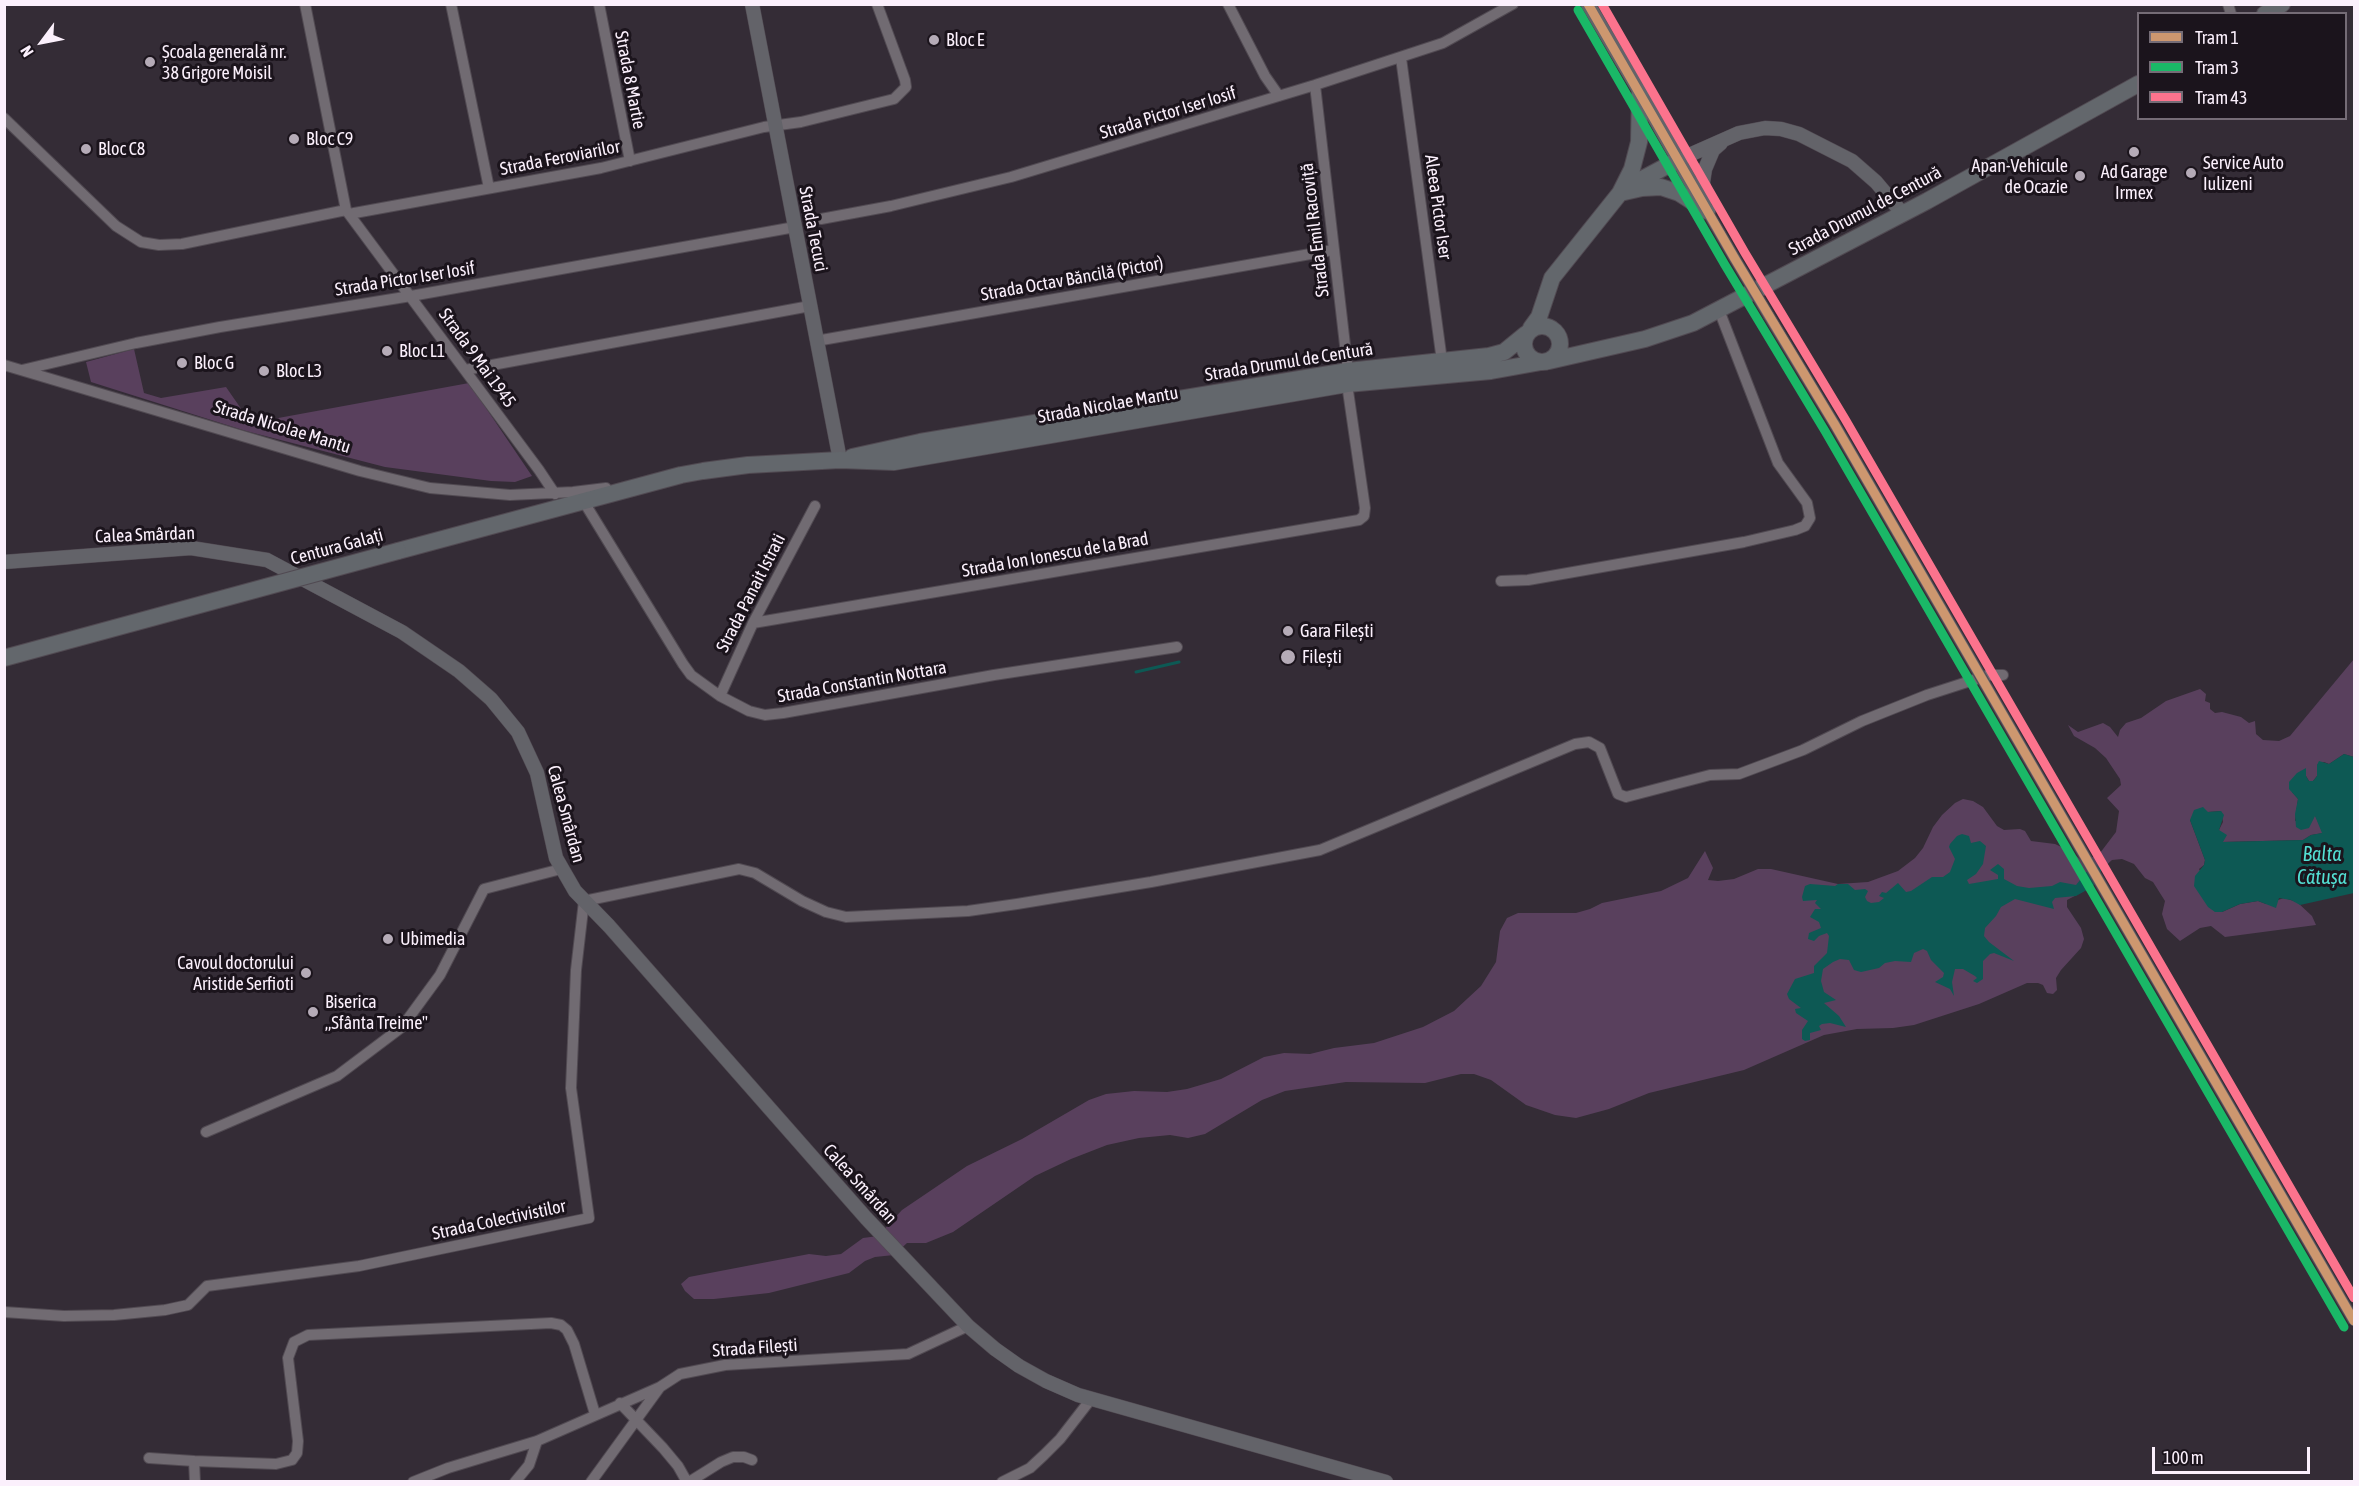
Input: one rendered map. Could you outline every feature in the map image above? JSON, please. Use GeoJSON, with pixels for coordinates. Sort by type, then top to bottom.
{"type":"FeatureCollection","features":[{"type":"Feature","properties":{"kind":"highway"},"geometry":{"type":"LineString","coordinates":[[2268,12],[2282,4]]}},
{"type":"Feature","properties":{"kind":"highway","name":"Strada Drumul de Centură"},"geometry":{"type":"LineString","coordinates":[[1545,362],[1668,332],[1719,310],[1903,214],[2137,85]]}},
{"type":"Feature","properties":{"kind":"highway"},"geometry":{"type":"LineString","coordinates":[[1545,362],[1529,358],[1525,352],[1524,340],[1539,317],[1549,284],[1620,193],[1636,157],[1640,92]]}},
{"type":"Feature","properties":{"kind":"highway"},"geometry":{"type":"LineString","coordinates":[[1620,193],[1678,160]]}},
{"type":"Feature","properties":{"kind":"highway"},"geometry":{"type":"LineString","coordinates":[[1620,193],[1661,187],[1679,192],[1707,211]]}},
{"type":"Feature","properties":{"kind":"highway"},"geometry":{"type":"LineString","coordinates":[[1347,377],[1491,371],[1545,362],[1558,353],[1560,341],[1556,332],[1552,300],[1559,270]]}},
{"type":"Feature","properties":{"kind":"highway"},"geometry":{"type":"LineString","coordinates":[[1529,331],[1543,325],[1556,332]]}},
{"type":"Feature","properties":{"kind":"highway","name":"Strada Drumul de Centură"},"geometry":{"type":"LineString","coordinates":[[840,460],[910,444],[1442,361],[1489,356],[1504,352],[1529,331]]}},
{"type":"Feature","properties":{"kind":"highway","name":"Strada Drumul de Centură"},"geometry":{"type":"LineString","coordinates":[[1556,332],[1570,344],[1601,350]]}},
{"type":"Feature","properties":{"kind":"highway"},"geometry":{"type":"LineString","coordinates":[[681,475],[748,465],[840,460]]}},
{"type":"Feature","properties":{"kind":"highway","name":"Centura Galați"},"geometry":{"type":"LineString","coordinates":[[4,658],[681,475]]}},
{"type":"Feature","properties":{"kind":"main road","name":"Strada Tecuci"},"geometry":{"type":"LineString","coordinates":[[752,4],[840,460]]}},
{"type":"Feature","properties":{"kind":"main road"},"geometry":{"type":"LineString","coordinates":[[1588,4],[1707,211]]}},
{"type":"Feature","properties":{"kind":"main road"},"geometry":{"type":"LineString","coordinates":[[1678,160],[1724,139],[1751,130],[1781,129],[1799,134],[1827,147],[1865,171],[1903,214]]}},
{"type":"Feature","properties":{"kind":"main road"},"geometry":{"type":"LineString","coordinates":[[1707,211],[1702,182],[1705,169],[1713,150],[1724,139]]}},
{"type":"Feature","properties":{"kind":"main road","name":"Calea Smârdan"},"geometry":{"type":"LineString","coordinates":[[4,562],[191,548],[267,560],[402,632],[459,671],[491,699],[518,732],[537,773],[561,869],[584,900],[866,1218],[968,1326],[1019,1366],[1046,1381],[1091,1399],[1386,1482]]}},
{"type":"Feature","properties":{"kind":"street","name":"Strada 9 Mai 1945"},"geometry":{"type":"LineString","coordinates":[[305,4],[347,212],[555,494]]}},
{"type":"Feature","properties":{"kind":"street"},"geometry":{"type":"LineString","coordinates":[[451,4],[489,188]]}},
{"type":"Feature","properties":{"kind":"street","name":"Strada 8 Martie"},"geometry":{"type":"LineString","coordinates":[[599,4],[630,161]]}},
{"type":"Feature","properties":{"kind":"street","name":"Strada Feroviarilor"},"geometry":{"type":"LineString","coordinates":[[4,118],[116,226],[141,242],[159,245],[182,244],[347,212],[550,178],[894,99],[906,87],[905,80],[878,4]]}},
{"type":"Feature","properties":{"kind":"street"},"geometry":{"type":"LineString","coordinates":[[1228,4],[1279,96]]}},
{"type":"Feature","properties":{"kind":"street","name":"Strada Pictor Iser Iosif"},"geometry":{"type":"LineString","coordinates":[[821,219],[891,206],[1011,177],[1315,86],[1459,36],[1513,4]]}},
{"type":"Feature","properties":{"kind":"street","name":"Aleea Pictor Iser"},"geometry":{"type":"LineString","coordinates":[[1401,58],[1442,361]]}},
{"type":"Feature","properties":{"kind":"street","name":"Strada Emil Racoviță"},"geometry":{"type":"LineString","coordinates":[[1315,86],[1347,377],[1365,508],[1362,519]]}},
{"type":"Feature","properties":{"kind":"street"},"geometry":{"type":"LineString","coordinates":[[1707,211],[1835,425],[2355,1321]]}},
{"type":"Feature","properties":{"kind":"street","name":"Strada Pictor Iser Iosif"},"geometry":{"type":"LineString","coordinates":[[22,370],[157,339],[285,315],[411,296],[795,227]]}},
{"type":"Feature","properties":{"kind":"street","name":"Strada Octav Băncilă (Pictor)"},"geometry":{"type":"LineString","coordinates":[[816,341],[1333,250]]}},
{"type":"Feature","properties":{"kind":"street"},"geometry":{"type":"LineString","coordinates":[[465,369],[810,306]]}},
{"type":"Feature","properties":{"kind":"street"},"geometry":{"type":"LineString","coordinates":[[1501,581],[1528,580],[1744,542],[1805,526],[1810,518],[1807,503],[1778,463],[1719,310]]}},
{"type":"Feature","properties":{"kind":"street","name":"Strada Nicolae Mantu"},"geometry":{"type":"LineString","coordinates":[[4,365],[390,479],[430,488],[476,494],[555,494],[602,489],[681,475]]}},
{"type":"Feature","properties":{"kind":"street","name":"Strada Constantin Nottara"},"geometry":{"type":"LineString","coordinates":[[584,502],[691,675],[720,696],[749,711],[765,715],[994,675],[1177,647]]}},
{"type":"Feature","properties":{"kind":"street","name":"Strada Panait Istrati"},"geometry":{"type":"LineString","coordinates":[[720,696],[753,623],[815,506]]}},
{"type":"Feature","properties":{"kind":"street","name":"Strada Ion Ionescu de la Brad"},"geometry":{"type":"LineString","coordinates":[[753,623],[1362,519]]}},
{"type":"Feature","properties":{"kind":"street"},"geometry":{"type":"LineString","coordinates":[[584,900],[739,869],[755,873],[810,905],[826,912],[846,916],[948,912],[1017,904],[1151,882],[1320,850],[1575,744],[1589,742],[1600,748],[1618,794],[1626,797],[1710,775],[1739,774],[1803,750],[1862,721],[1927,695],[1989,675],[2003,675]]}},
{"type":"Feature","properties":{"kind":"street"},"geometry":{"type":"LineString","coordinates":[[206,1132],[337,1076],[402,1027],[440,975],[484,889],[561,869]]}},
{"type":"Feature","properties":{"kind":"street","name":"Strada Colectivistilor"},"geometry":{"type":"LineString","coordinates":[[4,1312],[64,1316],[114,1316],[165,1310],[188,1305],[207,1286],[359,1266],[589,1218],[570,1088],[576,970],[584,900]]}},
{"type":"Feature","properties":{"kind":"street"},"geometry":{"type":"LineString","coordinates":[[149,1458],[276,1464],[292,1460],[297,1453],[298,1441],[288,1358],[294,1342],[308,1335],[551,1323],[561,1325],[570,1336],[595,1414]]}},
{"type":"Feature","properties":{"kind":"street","name":"Strada Filești"},"geometry":{"type":"LineString","coordinates":[[591,1482],[660,1387],[680,1374],[725,1365],[908,1354],[968,1326]]}},
{"type":"Feature","properties":{"kind":"street"},"geometry":{"type":"LineString","coordinates":[[413,1482],[448,1468],[537,1441],[660,1387]]}},
{"type":"Feature","properties":{"kind":"street"},"geometry":{"type":"LineString","coordinates":[[1002,1482],[1029,1468],[1044,1455],[1060,1439],[1091,1399]]}},
{"type":"Feature","properties":{"kind":"street"},"geometry":{"type":"LineString","coordinates":[[620,1403],[678,1466],[688,1482],[721,1462],[734,1457],[752,1460]]}},
{"type":"Feature","properties":{"kind":"street"},"geometry":{"type":"LineString","coordinates":[[516,1482],[529,1465],[537,1441]]}},
{"type":"Feature","properties":{"kind":"street"},"geometry":{"type":"LineString","coordinates":[[194,1461],[195,1482]]}},
{"type":"Feature","properties":{"kind":"shaded area"},"geometry":{"type":"Polygon","coordinates":[[[134,349],[144,393],[161,398],[226,387],[251,423],[469,383],[532,476],[515,482],[491,481],[385,467],[246,431],[91,382],[86,362],[134,349]]]}},
{"type":"Feature","properties":{"kind":"shaded area"},"geometry":{"type":"Polygon","coordinates":[[[2354,659],[2354,757],[2344,754],[2329,764],[2324,762],[2317,765],[2317,776],[2313,781],[2309,781],[2306,776],[2306,769],[2292,792],[2298,799],[2295,821],[2315,815],[2323,833],[2311,835],[2303,840],[2222,842],[2219,830],[2223,822],[2221,811],[2208,812],[2190,820],[2205,860],[2204,865],[2199,869],[2222,912],[2240,904],[2258,901],[2266,904],[2284,898],[2297,902],[2312,916],[2316,925],[2225,937],[2211,926],[2200,928],[2180,941],[2167,929],[2162,914],[2165,901],[2153,882],[2145,878],[2134,864],[2122,859],[2112,860],[2101,870],[2101,876],[2092,887],[2067,900],[2067,907],[2081,928],[2084,939],[2081,948],[2056,978],[2057,990],[2053,994],[2047,993],[2043,985],[2027,983],[1979,1004],[1914,1025],[1857,1029],[1824,1035],[1744,1070],[1649,1093],[1609,1109],[1576,1118],[1555,1115],[1526,1105],[1491,1080],[1474,1074],[1461,1074],[1425,1083],[1346,1082],[1285,1091],[1262,1100],[1205,1134],[1188,1138],[1170,1135],[1139,1138],[1107,1145],[1071,1159],[1035,1176],[953,1232],[926,1243],[907,1243],[894,1255],[875,1257],[865,1261],[849,1273],[769,1293],[714,1299],[694,1299],[681,1284],[689,1277],[809,1254],[826,1256],[841,1254],[863,1238],[878,1236],[902,1210],[967,1166],[1022,1139],[1089,1100],[1106,1094],[1187,1089],[1221,1079],[1264,1057],[1284,1053],[1310,1054],[1334,1048],[1374,1043],[1423,1027],[1454,1011],[1481,986],[1496,962],[1500,931],[1507,918],[1518,913],[1576,913],[1602,903],[1661,891],[1688,878],[1705,851],[1713,868],[1708,880],[1734,879],[1758,869],[1771,869],[1838,884],[1868,882],[1898,871],[1915,858],[1942,815],[1963,799],[1973,801],[1983,807],[1997,826],[2004,830],[2020,829],[2025,831],[2031,841],[2055,844],[2072,852],[2081,860],[2091,858],[2100,853],[2116,832],[2119,811],[2107,798],[2121,785],[2120,779],[2106,758],[2095,748],[2074,736],[2068,725],[2078,732],[2103,723],[2110,727],[2118,737],[2126,723],[2141,718],[2166,701],[2200,689],[2206,694],[2205,701],[2210,703],[2210,709],[2215,713],[2222,712],[2241,717],[2249,723],[2255,721],[2256,734],[2263,740],[2279,741],[2290,736],[2354,659]]]}},
{"type":"Feature","properties":{"kind":"water","name":"Balta Cătușa"},"geometry":{"type":"Polygon","coordinates":[[[2344,754],[2354,757],[2354,893],[2300,905],[2291,900],[2279,898],[2276,908],[2258,901],[2240,904],[2222,912],[2215,912],[2208,907],[2194,886],[2195,876],[2204,865],[2205,860],[2190,820],[2194,810],[2203,807],[2208,812],[2221,811],[2224,815],[2219,830],[2227,835],[2223,842],[2303,840],[2311,835],[2322,833],[2315,816],[2309,828],[2301,830],[2296,827],[2295,814],[2298,799],[2289,789],[2289,782],[2297,773],[2306,768],[2306,776],[2309,781],[2313,781],[2317,776],[2319,761],[2329,764],[2344,754]]]}},
{"type":"Feature","properties":{"kind":"water"},"geometry":{"type":"Polygon","coordinates":[[[1962,834],[1969,836],[1971,843],[1980,841],[1986,846],[1983,864],[1976,874],[1967,880],[1969,884],[1998,879],[1998,875],[1990,870],[1998,864],[2004,869],[2004,879],[2017,886],[2029,888],[2052,886],[2060,882],[2076,885],[2093,864],[2101,870],[2101,876],[2092,887],[2076,896],[2055,898],[2052,902],[2054,909],[2015,899],[2001,907],[1985,928],[1984,936],[2014,961],[1994,953],[1990,954],[1983,961],[1983,979],[1977,983],[1973,981],[1977,978],[1975,976],[1963,969],[1955,969],[1952,982],[1954,996],[1950,989],[1935,982],[1943,977],[1944,973],[1923,949],[1914,953],[1911,962],[1885,963],[1879,968],[1861,972],[1854,970],[1849,960],[1840,959],[1833,962],[1823,969],[1821,981],[1824,992],[1836,1000],[1824,1003],[1839,1016],[1846,1027],[1830,1023],[1822,1024],[1819,1026],[1821,1030],[1810,1033],[1810,1040],[1802,1039],[1802,1030],[1808,1021],[1796,1013],[1795,1009],[1801,1008],[1789,999],[1787,994],[1795,979],[1814,973],[1814,966],[1827,953],[1829,936],[1827,933],[1814,941],[1808,939],[1809,933],[1821,928],[1819,922],[1810,917],[1815,909],[1821,909],[1815,903],[1817,900],[1803,901],[1805,886],[1848,884],[1855,890],[1868,891],[1865,897],[1867,901],[1879,902],[1884,898],[1879,896],[1882,892],[1886,893],[1898,883],[1906,892],[1911,891],[1932,877],[1943,877],[1950,872],[1955,859],[1949,847],[1957,836],[1962,834]]]}},
{"type":"Feature","properties":{"kind":"waterway"},"geometry":{"type":"LineString","coordinates":[[1136,672],[1179,662]]}},
{"type":"Feature","properties":{"kind":"tram line","name":"1"},"geometry":{"type":"LineString","coordinates":[[1588,4],[1735,259],[1835,425],[2354,1321]]}},
{"type":"Feature","properties":{"kind":"tram line","name":"43"},"geometry":{"type":"LineString","coordinates":[[1602,4],[2354,1298]]}},
{"type":"Feature","properties":{"kind":"tram line","name":"3"},"geometry":{"type":"LineString","coordinates":[[1578,10],[1725,265],[1825,431],[2344,1327]]}},
{"type":"Feature","properties":{"kind":"place","name":"Bloc E"},"geometry":{"type":"Point","coordinates":[934,40]}},
{"type":"Feature","properties":{"kind":"place","name":"Școala generală nr. 38 Grigore Moisil"},"geometry":{"type":"Point","coordinates":[150,62]}},
{"type":"Feature","properties":{"kind":"place","name":"Bloc C9"},"geometry":{"type":"Point","coordinates":[294,139]}},
{"type":"Feature","properties":{"kind":"place","name":"Bloc C8"},"geometry":{"type":"Point","coordinates":[86,149]}},
{"type":"Feature","properties":{"kind":"place","name":"Ad Garage Irmex"},"geometry":{"type":"Point","coordinates":[2134,152]}},
{"type":"Feature","properties":{"kind":"place","name":"Service Auto Iulizeni"},"geometry":{"type":"Point","coordinates":[2191,173]}},
{"type":"Feature","properties":{"kind":"place","name":"Apan-Vehicule de Ocazie"},"geometry":{"type":"Point","coordinates":[2080,176]}},
{"type":"Feature","properties":{"kind":"place","name":"Bloc L1"},"geometry":{"type":"Point","coordinates":[387,351]}},
{"type":"Feature","properties":{"kind":"place","name":"Bloc G"},"geometry":{"type":"Point","coordinates":[182,363]}},
{"type":"Feature","properties":{"kind":"place","name":"Bloc L3"},"geometry":{"type":"Point","coordinates":[264,371]}},
{"type":"Feature","properties":{"kind":"place","name":"Gara Filești"},"geometry":{"type":"Point","coordinates":[1288,631]}},
{"type":"Feature","properties":{"kind":"place","name":"Filești"},"geometry":{"type":"Point","coordinates":[1288,657]}},
{"type":"Feature","properties":{"kind":"place","name":"Ubimedia"},"geometry":{"type":"Point","coordinates":[388,939]}},
{"type":"Feature","properties":{"kind":"place","name":"Cavoul doctorului Aristide Serfioti"},"geometry":{"type":"Point","coordinates":[306,973]}},
{"type":"Feature","properties":{"kind":"place","name":"Biserica „Sfânta Treime\""},"geometry":{"type":"Point","coordinates":[313,1012]}}]}
